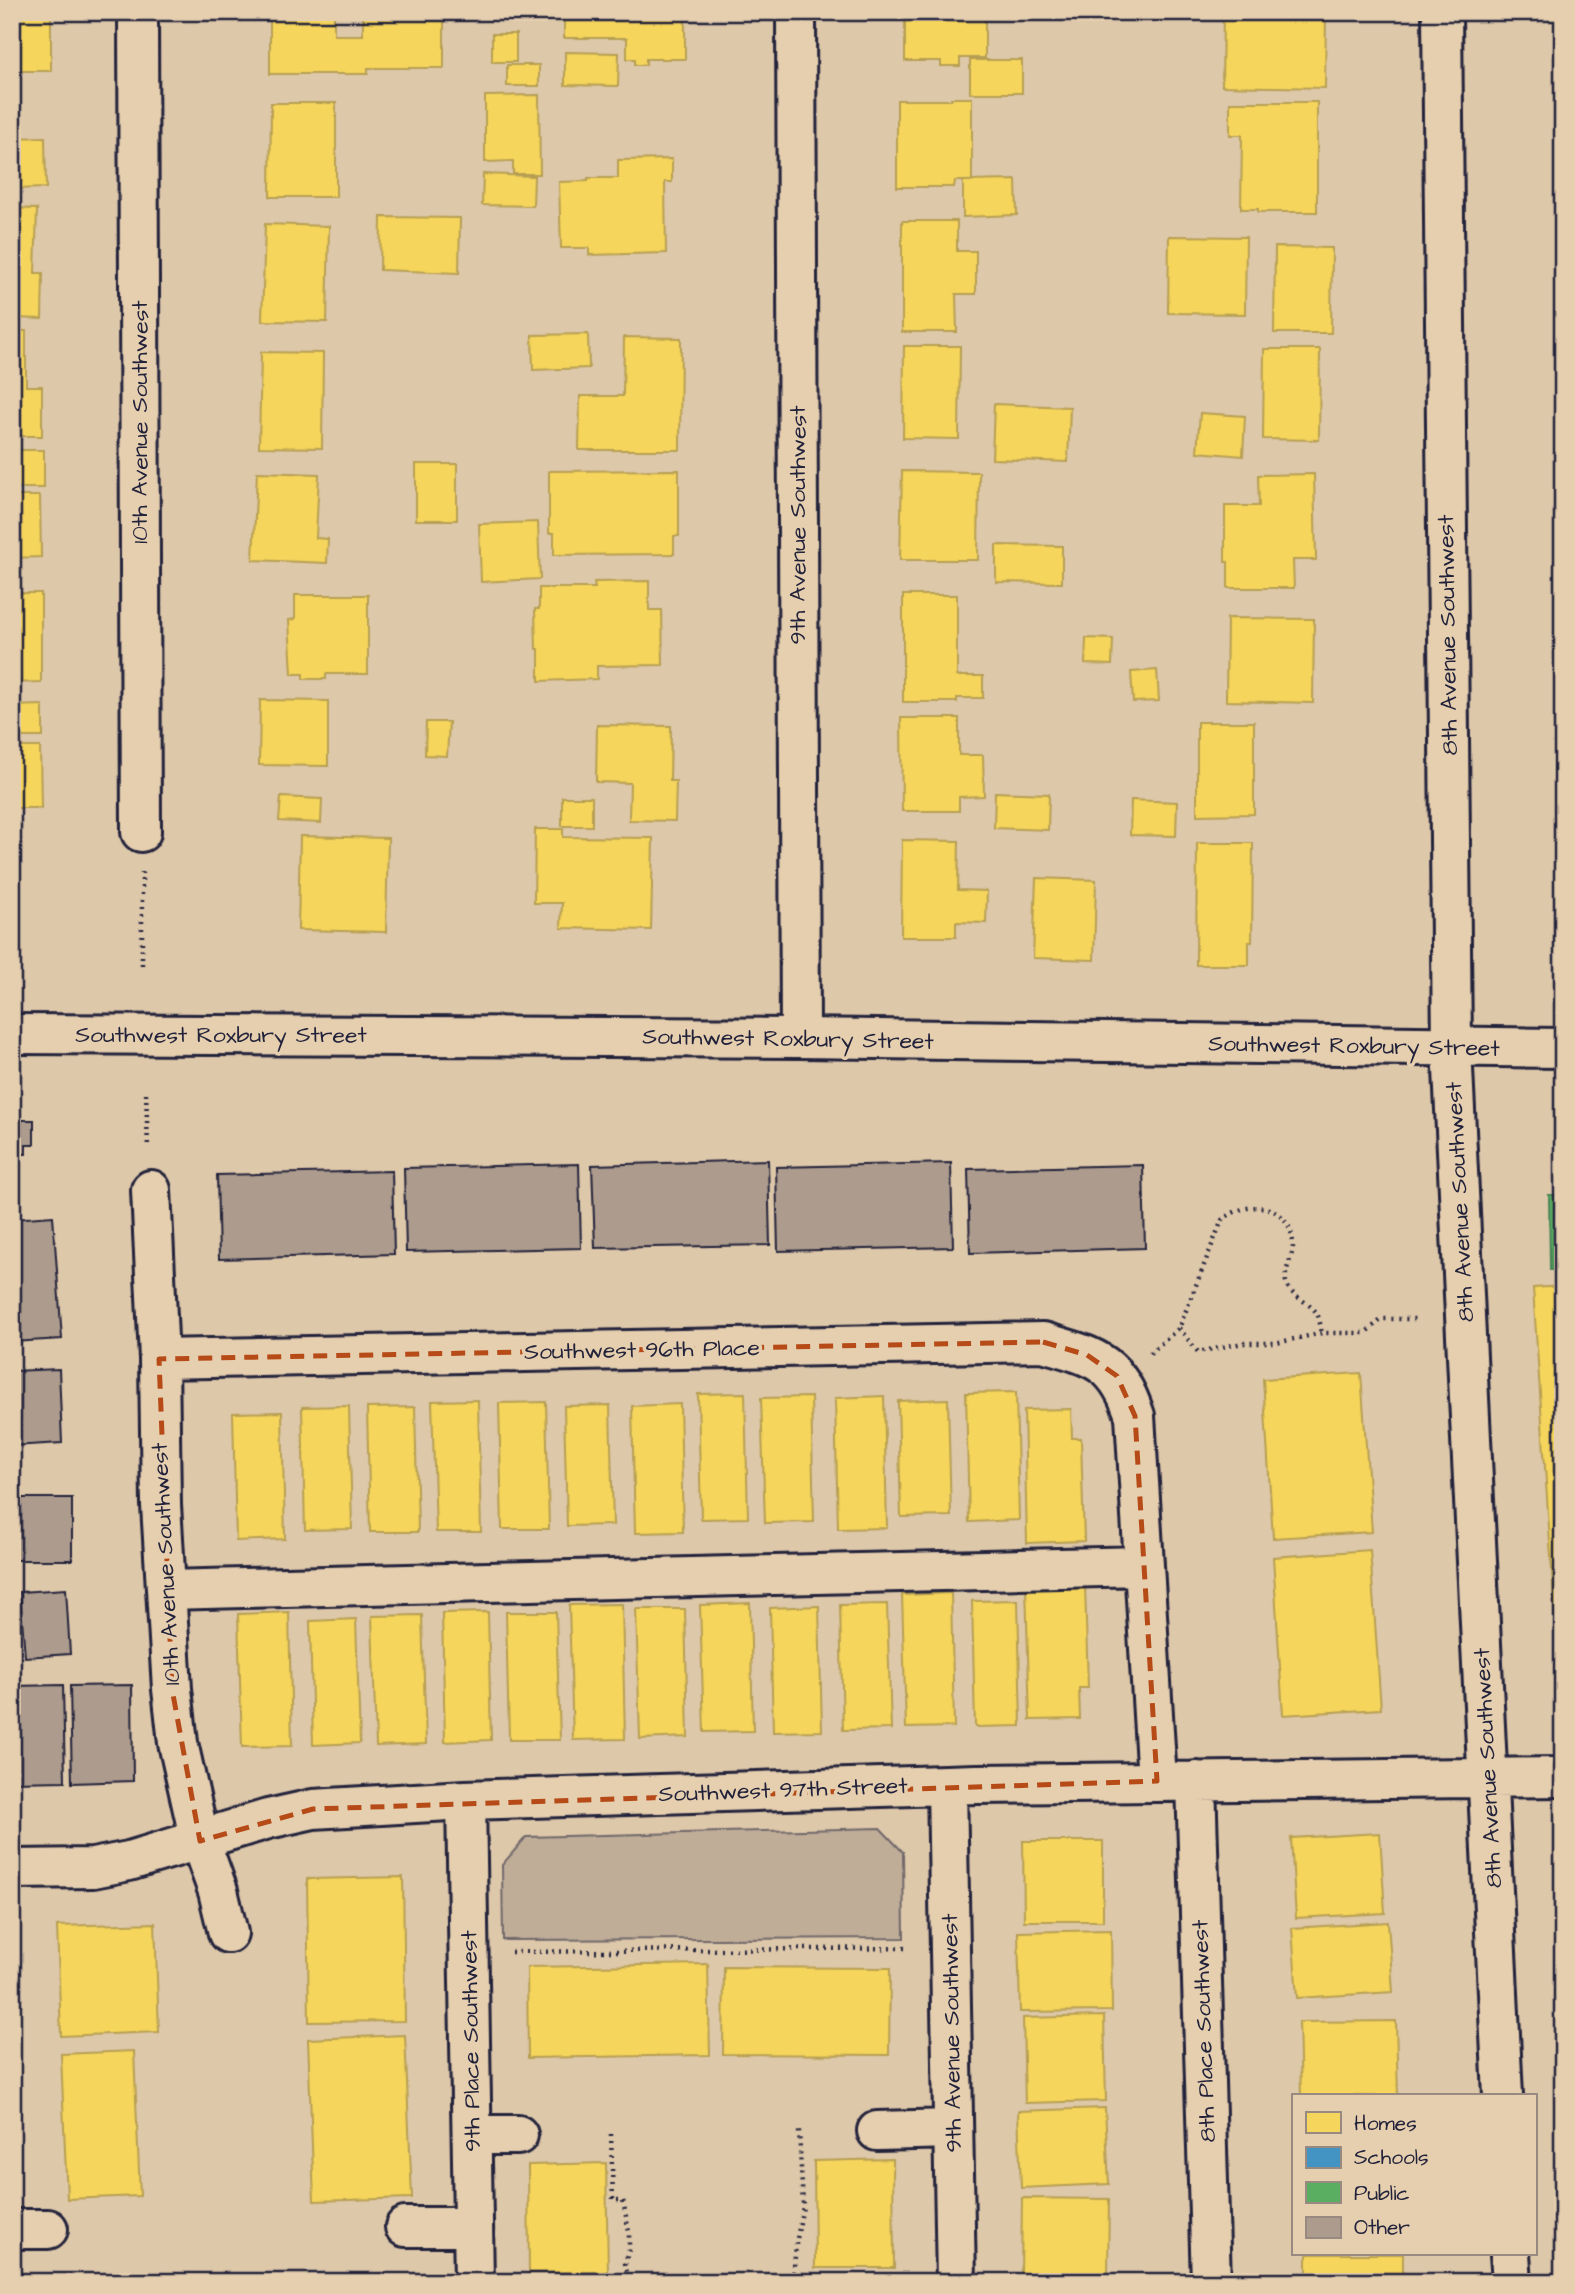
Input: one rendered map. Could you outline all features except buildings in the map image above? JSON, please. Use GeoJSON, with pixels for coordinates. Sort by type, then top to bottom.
{"type":"FeatureCollection","features":[{"type":"Feature","properties":{"kind":"street","name":"10th Avenue Southwest"},"geometry":{"type":"LineString","coordinates":[[138,12],[141,832]]}},
{"type":"Feature","properties":{"kind":"street","name":"9th Avenue Southwest"},"geometry":{"type":"LineString","coordinates":[[796,12],[800,1038]]}},
{"type":"Feature","properties":{"kind":"street","name":"8th Avenue Southwest"},"geometry":{"type":"LineString","coordinates":[[1442,12],[1451,1048],[1503,2094]]}},
{"type":"Feature","properties":{"kind":"street","name":"Southwest Roxbury Street"},"geometry":{"type":"LineString","coordinates":[[12,1034],[800,1038],[1563,1048]]}},
{"type":"Feature","properties":{"kind":"street","name":"10th Avenue Southwest"},"geometry":{"type":"LineString","coordinates":[[150,1174],[159,1359],[161,1505],[172,1689],[178,1743],[200,1841],[218,1891],[228,1933]]}},
{"type":"Feature","properties":{"kind":"street","name":"Southwest 96th Place"},"geometry":{"type":"LineString","coordinates":[[159,1359],[1043,1342],[1131,1367]]}},
{"type":"Feature","properties":{"kind":"street"},"geometry":{"type":"LineString","coordinates":[[1131,1367],[1127,1391],[1135,1416],[1157,1781]]}},
{"type":"Feature","properties":{"kind":"street"},"geometry":{"type":"LineString","coordinates":[[166,1590],[1144,1566]]}},
{"type":"Feature","properties":{"kind":"street","name":"Southwest 97th Street"},"geometry":{"type":"LineString","coordinates":[[12,1869],[93,1868],[129,1861],[268,1819],[313,1809],[466,1800],[947,1785],[1563,1777]]}},
{"type":"Feature","properties":{"kind":"street","name":"8th Place Southwest"},"geometry":{"type":"LineString","coordinates":[[1196,1781],[1211,2282]]}},
{"type":"Feature","properties":{"kind":"street","name":"9th Avenue Southwest"},"geometry":{"type":"LineString","coordinates":[[947,1785],[956,2282]]}},
{"type":"Feature","properties":{"kind":"street","name":"9th Place Southwest"},"geometry":{"type":"LineString","coordinates":[[466,1800],[474,2282]]}},
{"type":"Feature","properties":{"kind":"street"},"geometry":{"type":"LineString","coordinates":[[877,2131],[953,2129]]}},
{"type":"Feature","properties":{"kind":"street"},"geometry":{"type":"LineString","coordinates":[[473,2135],[518,2135]]}},
{"type":"Feature","properties":{"kind":"street"},"geometry":{"type":"LineString","coordinates":[[405,2227],[473,2227]]}},
{"type":"Feature","properties":{"kind":"street"},"geometry":{"type":"LineString","coordinates":[[1510,2256],[1512,2282]]}},
{"type":"Feature","properties":{"kind":"path"},"geometry":{"type":"LineString","coordinates":[[142,890],[142,966]]}},
{"type":"Feature","properties":{"kind":"path"},"geometry":{"type":"LineString","coordinates":[[146,1093],[150,1174]]}},
{"type":"Feature","properties":{"kind":"path"},"geometry":{"type":"LineString","coordinates":[[1131,1367],[1180,1328],[1222,1220],[1231,1212],[1244,1207],[1259,1206],[1273,1210],[1285,1220],[1291,1231],[1293,1245],[1286,1280],[1290,1291],[1318,1315],[1322,1333]]}},
{"type":"Feature","properties":{"kind":"path"},"geometry":{"type":"LineString","coordinates":[[1180,1328],[1198,1352],[1231,1344],[1276,1343],[1322,1333],[1365,1333],[1382,1319],[1417,1319]]}},
{"type":"Feature","properties":{"kind":"path"},"geometry":{"type":"LineString","coordinates":[[510,1952],[912,1948]]}},
{"type":"Feature","properties":{"kind":"path"},"geometry":{"type":"LineString","coordinates":[[786,2282],[793,2280],[803,2206],[799,2132]]}},
{"type":"Feature","properties":{"kind":"path"},"geometry":{"type":"LineString","coordinates":[[611,2134],[613,2200],[623,2200],[629,2232],[629,2250],[625,2263],[629,2282]]}},
{"type":"Feature","properties":{"kind":"path"},"geometry":{"type":"LineString","coordinates":[[684,2282],[710,2275],[762,2282]]}},
{"type":"Feature","properties":{"kind":"highlighted area"},"geometry":{"type":"Polygon","coordinates":[[[1043,1342],[1087,1355],[1117,1376],[1135,1416],[1157,1781],[313,1809],[200,1841],[172,1689],[159,1359],[1043,1342]]]}},
{"type":"Feature","properties":{"kind":"shaded area"},"geometry":{"type":"Polygon","coordinates":[[[880,1828],[903,1852],[904,1938],[503,1940],[502,1865],[526,1837],[880,1828]]]}}]}
